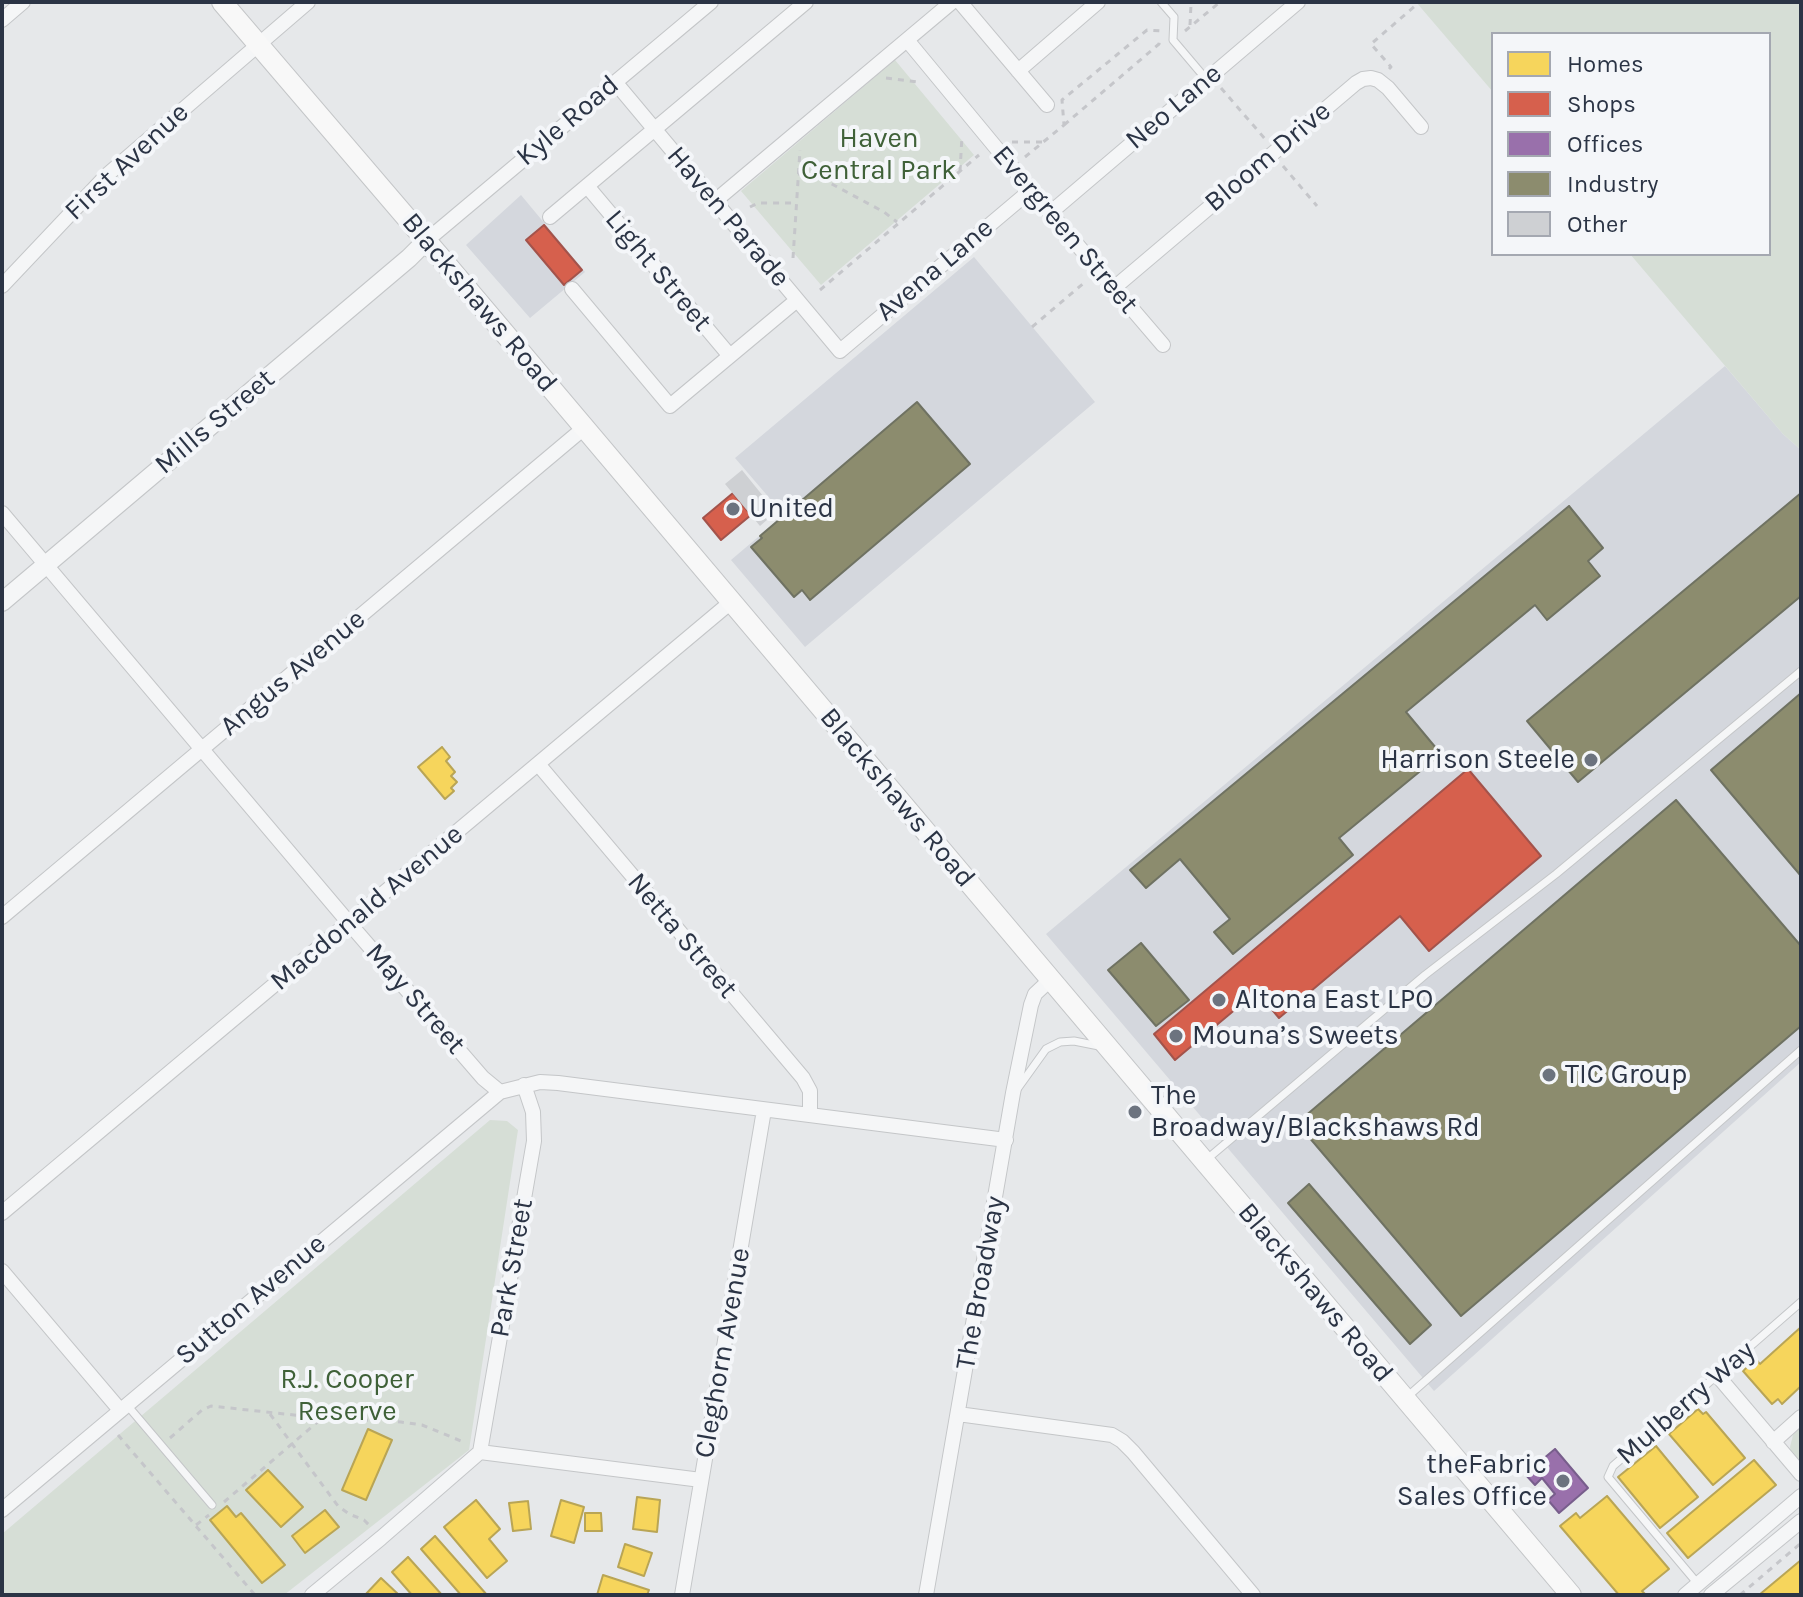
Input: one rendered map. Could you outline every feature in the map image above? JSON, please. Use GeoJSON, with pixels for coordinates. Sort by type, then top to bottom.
{"type":"FeatureCollection","features":[{"type":"Feature","properties":{"kind":"main road","name":"Blackshaws Road"},"geometry":{"type":"LineString","coordinates":[[222,2],[1571,1595]]}},
{"type":"Feature","properties":{"kind":"street"},"geometry":{"type":"LineString","coordinates":[[2,20],[23,2]]}},
{"type":"Feature","properties":{"kind":"street","name":"First Avenue"},"geometry":{"type":"LineString","coordinates":[[2,286],[107,175],[308,2]]}},
{"type":"Feature","properties":{"kind":"street","name":"Kyle Road"},"geometry":{"type":"LineString","coordinates":[[426,241],[711,2]]}},
{"type":"Feature","properties":{"kind":"street"},"geometry":{"type":"LineString","coordinates":[[550,217],[806,2]]}},
{"type":"Feature","properties":{"kind":"street"},"geometry":{"type":"LineString","coordinates":[[715,201],[952,2]]}},
{"type":"Feature","properties":{"kind":"street"},"geometry":{"type":"LineString","coordinates":[[960,2],[1047,105]]}},
{"type":"Feature","properties":{"kind":"street"},"geometry":{"type":"LineString","coordinates":[[1018,71],[1098,2]]}},
{"type":"Feature","properties":{"kind":"street","name":"Neo Lane"},"geometry":{"type":"LineString","coordinates":[[1050,213],[1298,2]]}},
{"type":"Feature","properties":{"kind":"street","name":"Evergreen Street"},"geometry":{"type":"LineString","coordinates":[[907,40],[1163,345]]}},
{"type":"Feature","properties":{"kind":"street","name":"Bloom Drive"},"geometry":{"type":"LineString","coordinates":[[1114,288],[1278,157],[1356,83],[1363,79],[1378,80]]}},
{"type":"Feature","properties":{"kind":"street"},"geometry":{"type":"LineString","coordinates":[[1378,80],[1421,127]]}},
{"type":"Feature","properties":{"kind":"street","name":"Haven Parade"},"geometry":{"type":"LineString","coordinates":[[615,82],[840,351]]}},
{"type":"Feature","properties":{"kind":"street","name":"Light Street"},"geometry":{"type":"LineString","coordinates":[[587,186],[730,356]]}},
{"type":"Feature","properties":{"kind":"street","name":"Avena Lane"},"geometry":{"type":"LineString","coordinates":[[840,351],[1031,190]]}},
{"type":"Feature","properties":{"kind":"street","name":"Mills Street"},"geometry":{"type":"LineString","coordinates":[[2,602],[426,241]]}},
{"type":"Feature","properties":{"kind":"street"},"geometry":{"type":"LineString","coordinates":[[572,289],[670,406],[797,300]]}},
{"type":"Feature","properties":{"kind":"street","name":"Angus Avenue"},"geometry":{"type":"LineString","coordinates":[[2,917],[584,428]]}},
{"type":"Feature","properties":{"kind":"street","name":"May Street"},"geometry":{"type":"LineString","coordinates":[[2,513],[349,923],[476,1070],[500,1092]]}},
{"type":"Feature","properties":{"kind":"street","name":"Macdonald Avenue"},"geometry":{"type":"LineString","coordinates":[[2,1213],[731,602]]}},
{"type":"Feature","properties":{"kind":"street","name":"Netta Street"},"geometry":{"type":"LineString","coordinates":[[538,764],[803,1078],[810,1091],[810,1114]]}},
{"type":"Feature","properties":{"kind":"street","name":"The Broadway"},"geometry":{"type":"LineString","coordinates":[[926,1595],[1013,1093],[1031,1005],[1035,994],[1051,979]]}},
{"type":"Feature","properties":{"kind":"street"},"geometry":{"type":"LineString","coordinates":[[500,1092],[540,1082],[558,1083],[1006,1140]]}},
{"type":"Feature","properties":{"kind":"street","name":"Park Street"},"geometry":{"type":"LineString","coordinates":[[481,1449],[534,1141],[533,1112],[524,1085]]}},
{"type":"Feature","properties":{"kind":"street","name":"Sutton Avenue"},"geometry":{"type":"LineString","coordinates":[[2,1510],[500,1092]]}},
{"type":"Feature","properties":{"kind":"street","name":"Cleghorn Avenue"},"geometry":{"type":"LineString","coordinates":[[682,1595],[764,1110]]}},
{"type":"Feature","properties":{"kind":"street"},"geometry":{"type":"LineString","coordinates":[[2,1271],[123,1408]]}},
{"type":"Feature","properties":{"kind":"street"},"geometry":{"type":"LineString","coordinates":[[1717,1375],[1801,1474]]}},
{"type":"Feature","properties":{"kind":"street"},"geometry":{"type":"LineString","coordinates":[[958,1414],[1112,1435],[1122,1441],[1253,1595]]}},
{"type":"Feature","properties":{"kind":"street"},"geometry":{"type":"LineString","coordinates":[[1773,1442],[1801,1417]]}},
{"type":"Feature","properties":{"kind":"street"},"geometry":{"type":"LineString","coordinates":[[312,1595],[481,1449],[701,1480]]}},
{"type":"Feature","properties":{"kind":"street"},"geometry":{"type":"LineString","coordinates":[[1685,1595],[1801,1496]]}},
{"type":"Feature","properties":{"kind":"street"},"geometry":{"type":"LineString","coordinates":[[1711,1595],[1801,1521]]}},
{"type":"Feature","properties":{"kind":"lane"},"geometry":{"type":"LineString","coordinates":[[1161,2],[1174,17],[1173,40],[1209,77]]}},
{"type":"Feature","properties":{"kind":"lane"},"geometry":{"type":"LineString","coordinates":[[1204,1161],[1425,975],[1556,874],[1801,671]]}},
{"type":"Feature","properties":{"kind":"lane"},"geometry":{"type":"LineString","coordinates":[[1013,1093],[1046,1049],[1060,1042],[1074,1041],[1109,1048]]}},
{"type":"Feature","properties":{"kind":"lane"},"geometry":{"type":"LineString","coordinates":[[1405,1399],[1801,1050]]}},
{"type":"Feature","properties":{"kind":"lane","name":"Mulberry Way"},"geometry":{"type":"LineString","coordinates":[[1698,1584],[1608,1477],[1613,1466],[1801,1302]]}},
{"type":"Feature","properties":{"kind":"lane"},"geometry":{"type":"LineString","coordinates":[[123,1408],[162,1445],[212,1505]]}},
{"type":"Feature","properties":{"kind":"path"},"geometry":{"type":"LineString","coordinates":[[1190,27],[1193,2]]}},
{"type":"Feature","properties":{"kind":"path"},"geometry":{"type":"LineString","coordinates":[[1064,125],[1062,100],[1147,30],[1185,32],[1220,2]]}},
{"type":"Feature","properties":{"kind":"path"},"geometry":{"type":"LineString","coordinates":[[1378,80],[1391,67],[1371,44],[1415,6]]}},
{"type":"Feature","properties":{"kind":"path"},"geometry":{"type":"LineString","coordinates":[[1025,157],[1159,44],[1161,31]]}},
{"type":"Feature","properties":{"kind":"path"},"geometry":{"type":"LineString","coordinates":[[894,71],[886,78],[917,82]]}},
{"type":"Feature","properties":{"kind":"path"},"geometry":{"type":"LineString","coordinates":[[1209,77],[1317,206]]}},
{"type":"Feature","properties":{"kind":"path"},"geometry":{"type":"LineString","coordinates":[[960,171],[962,136]]}},
{"type":"Feature","properties":{"kind":"path"},"geometry":{"type":"LineString","coordinates":[[1012,142],[1043,142]]}},
{"type":"Feature","properties":{"kind":"path"},"geometry":{"type":"LineString","coordinates":[[793,258],[799,151]]}},
{"type":"Feature","properties":{"kind":"path"},"geometry":{"type":"LineString","coordinates":[[820,290],[979,155]]}},
{"type":"Feature","properties":{"kind":"path"},"geometry":{"type":"LineString","coordinates":[[798,174],[815,175],[884,212],[898,223]]}},
{"type":"Feature","properties":{"kind":"path"},"geometry":{"type":"LineString","coordinates":[[750,207],[758,203],[796,203]]}},
{"type":"Feature","properties":{"kind":"path"},"geometry":{"type":"LineString","coordinates":[[1032,327],[1085,282]]}},
{"type":"Feature","properties":{"kind":"path"},"geometry":{"type":"LineString","coordinates":[[162,1445],[202,1410],[211,1406],[270,1414],[422,1425],[481,1449]]}},
{"type":"Feature","properties":{"kind":"path"},"geometry":{"type":"LineString","coordinates":[[270,1414],[338,1506],[364,1520],[381,1538]]}},
{"type":"Feature","properties":{"kind":"path"},"geometry":{"type":"LineString","coordinates":[[196,1525],[322,1418]]}},
{"type":"Feature","properties":{"kind":"path"},"geometry":{"type":"LineString","coordinates":[[118,1435],[255,1595]]}},
{"type":"Feature","properties":{"kind":"path"},"geometry":{"type":"LineString","coordinates":[[1740,1595],[1801,1543]]}},
{"type":"Feature","properties":{"kind":"shaded area"},"geometry":{"type":"Polygon","coordinates":[[[521,195],[585,272],[530,318],[466,245],[521,195]]]}},
{"type":"Feature","properties":{"kind":"shaded area"},"geometry":{"type":"Polygon","coordinates":[[[974,257],[1095,402],[805,647],[731,560],[784,515],[735,458],[974,257]]]}},
{"type":"Feature","properties":{"kind":"shaded area"},"geometry":{"type":"Polygon","coordinates":[[[1725,366],[1783,434],[1801,450],[1801,1062],[1434,1391],[1046,934],[1725,366]]]}},
{"type":"Feature","properties":{"kind":"green space"},"geometry":{"type":"Polygon","coordinates":[[[1416,2],[1801,2],[1801,450],[1783,434],[1632,256],[1771,256],[1771,32],[1491,32],[1491,90],[1416,2]]]}},
{"type":"Feature","properties":{"kind":"green space","name":"Haven Central Park"},"geometry":{"type":"Polygon","coordinates":[[[895,60],[974,155],[821,285],[741,191],[895,60]]]}},
{"type":"Feature","properties":{"kind":"green space","name":"R.J. Cooper Reserve"},"geometry":{"type":"Polygon","coordinates":[[[490,1120],[507,1121],[518,1130],[469,1450],[284,1595],[2,1595],[2,1534],[490,1120]]]}},
{"type":"Feature","properties":{"kind":"green space"},"geometry":{"type":"Polygon","coordinates":[[[1801,1427],[1801,1467],[1791,1454],[1790,1447],[1793,1435],[1801,1427]]]}},
{"type":"Feature","properties":{"kind":"building: Homes"},"geometry":{"type":"Polygon","coordinates":[[[442,747],[450,757],[446,761],[455,772],[451,776],[457,782],[451,788],[454,791],[445,799],[418,767],[442,747]]]}},
{"type":"Feature","properties":{"kind":"building: Homes"},"geometry":{"type":"Polygon","coordinates":[[[1801,1327],[1801,1386],[1782,1404],[1778,1399],[1772,1404],[1743,1371],[1756,1359],[1760,1364],[1801,1327]]]}},
{"type":"Feature","properties":{"kind":"building: Homes"},"geometry":{"type":"Polygon","coordinates":[[[1698,1409],[1703,1414],[1706,1412],[1745,1458],[1713,1485],[1669,1434],[1698,1409]]]}},
{"type":"Feature","properties":{"kind":"building: Homes"},"geometry":{"type":"Polygon","coordinates":[[[368,1429],[392,1440],[366,1500],[342,1490],[368,1429]]]}},
{"type":"Feature","properties":{"kind":"building: Homes"},"geometry":{"type":"Polygon","coordinates":[[[1656,1446],[1698,1497],[1660,1528],[1618,1477],[1656,1446]]]}},
{"type":"Feature","properties":{"kind":"building: Homes"},"geometry":{"type":"Polygon","coordinates":[[[1754,1460],[1776,1485],[1688,1558],[1667,1533],[1754,1460]]]}},
{"type":"Feature","properties":{"kind":"building: Homes"},"geometry":{"type":"Polygon","coordinates":[[[268,1470],[303,1507],[281,1527],[246,1490],[268,1470]]]}},
{"type":"Feature","properties":{"kind":"building: Homes"},"geometry":{"type":"Polygon","coordinates":[[[1607,1496],[1669,1569],[1642,1591],[1646,1595],[1619,1595],[1560,1526],[1576,1513],[1580,1518],[1607,1496]]]}},
{"type":"Feature","properties":{"kind":"building: Homes"},"geometry":{"type":"Polygon","coordinates":[[[637,1497],[660,1500],[657,1532],[633,1529],[637,1497]]]}},
{"type":"Feature","properties":{"kind":"building: Homes"},"geometry":{"type":"Polygon","coordinates":[[[476,1500],[500,1529],[489,1539],[507,1561],[487,1578],[444,1527],[476,1500]]]}},
{"type":"Feature","properties":{"kind":"building: Homes"},"geometry":{"type":"Polygon","coordinates":[[[561,1500],[584,1507],[574,1543],[551,1536],[561,1500]]]}},
{"type":"Feature","properties":{"kind":"building: Homes"},"geometry":{"type":"Polygon","coordinates":[[[528,1501],[531,1529],[513,1531],[509,1503],[528,1501]]]}},
{"type":"Feature","properties":{"kind":"building: Homes"},"geometry":{"type":"Polygon","coordinates":[[[227,1506],[236,1517],[241,1513],[285,1565],[262,1583],[210,1520],[227,1506]]]}},
{"type":"Feature","properties":{"kind":"building: Homes"},"geometry":{"type":"Polygon","coordinates":[[[325,1510],[339,1527],[305,1553],[292,1536],[325,1510]]]}},
{"type":"Feature","properties":{"kind":"building: Homes"},"geometry":{"type":"Polygon","coordinates":[[[585,1513],[601,1513],[602,1531],[585,1531],[585,1513]]]}},
{"type":"Feature","properties":{"kind":"building: Homes"},"geometry":{"type":"Polygon","coordinates":[[[435,1536],[487,1595],[461,1595],[421,1549],[435,1536]]]}},
{"type":"Feature","properties":{"kind":"building: Homes"},"geometry":{"type":"Polygon","coordinates":[[[625,1544],[652,1553],[644,1576],[618,1567],[625,1544]]]}},
{"type":"Feature","properties":{"kind":"building: Homes"},"geometry":{"type":"Polygon","coordinates":[[[408,1557],[442,1595],[412,1595],[392,1572],[408,1557]]]}},
{"type":"Feature","properties":{"kind":"building: Homes"},"geometry":{"type":"Polygon","coordinates":[[[1801,1560],[1801,1595],[1759,1595],[1801,1560]]]}},
{"type":"Feature","properties":{"kind":"building: Homes"},"geometry":{"type":"Polygon","coordinates":[[[603,1575],[649,1590],[647,1595],[597,1595],[603,1575]]]}},
{"type":"Feature","properties":{"kind":"building: Homes"},"geometry":{"type":"Polygon","coordinates":[[[381,1578],[399,1595],[365,1595],[381,1578]]]}},
{"type":"Feature","properties":{"kind":"building: Shops"},"geometry":{"type":"Polygon","coordinates":[[[544,225],[582,270],[564,285],[526,240],[544,225]]]}},
{"type":"Feature","properties":{"kind":"building: Shops"},"geometry":{"type":"Polygon","coordinates":[[[733,493],[751,515],[721,540],[703,518],[733,493]]]}},
{"type":"Feature","properties":{"kind":"building: Shops"},"geometry":{"type":"Polygon","coordinates":[[[1468,769],[1541,856],[1429,951],[1400,916],[1279,1018],[1264,1000],[1250,997],[1175,1060],[1154,1034],[1468,769]]]}},
{"type":"Feature","properties":{"kind":"building: Offices","name":"theFabric Sales Office"},"geometry":{"type":"Polygon","coordinates":[[[1555,1449],[1588,1488],[1559,1513],[1548,1500],[1555,1494],[1542,1478],[1535,1485],[1525,1474],[1555,1449]]]}},
{"type":"Feature","properties":{"kind":"building: Industry"},"geometry":{"type":"Polygon","coordinates":[[[917,402],[970,464],[810,600],[802,590],[794,597],[751,547],[917,402]]]}},
{"type":"Feature","properties":{"kind":"building: Industry"},"geometry":{"type":"Polygon","coordinates":[[[1801,493],[1801,596],[1578,782],[1527,721],[1801,493]]]}},
{"type":"Feature","properties":{"kind":"building: Industry"},"geometry":{"type":"Polygon","coordinates":[[[1569,506],[1603,548],[1588,561],[1600,576],[1547,620],[1535,605],[1406,712],[1441,754],[1339,838],[1353,855],[1233,954],[1214,932],[1230,919],[1180,859],[1146,888],[1130,870],[1569,506]]]}},
{"type":"Feature","properties":{"kind":"building: Industry"},"geometry":{"type":"Polygon","coordinates":[[[1801,693],[1801,876],[1711,770],[1801,693]]]}},
{"type":"Feature","properties":{"kind":"building: Industry","name":"TIC Group"},"geometry":{"type":"Polygon","coordinates":[[[1676,800],[1801,946],[1801,1026],[1461,1316],[1297,1123],[1676,800]]]}},
{"type":"Feature","properties":{"kind":"building: Industry"},"geometry":{"type":"Polygon","coordinates":[[[1141,943],[1189,1000],[1156,1026],[1108,970],[1141,943]]]}},
{"type":"Feature","properties":{"kind":"building: Industry"},"geometry":{"type":"Polygon","coordinates":[[[1309,1184],[1431,1325],[1410,1344],[1288,1203],[1309,1184]]]}},
{"type":"Feature","properties":{"kind":"building: Other"},"geometry":{"type":"Polygon","coordinates":[[[742,470],[776,512],[760,526],[725,484],[742,470]]]}},
{"type":"Feature","properties":{"kind":"place","name":"United"},"geometry":{"type":"Point","coordinates":[733,509]}},
{"type":"Feature","properties":{"kind":"place","name":"Harrison Steele"},"geometry":{"type":"Point","coordinates":[1591,760]}},
{"type":"Feature","properties":{"kind":"place","name":"Altona East LPO"},"geometry":{"type":"Point","coordinates":[1219,1000]}},
{"type":"Feature","properties":{"kind":"place","name":"Mouna’s Sweets"},"geometry":{"type":"Point","coordinates":[1176,1036]}},
{"type":"Feature","properties":{"kind":"place","name":"TIC Group"},"geometry":{"type":"Point","coordinates":[1549,1075]}},
{"type":"Feature","properties":{"kind":"place","name":"The Broadway/Blackshaws Rd"},"geometry":{"type":"Point","coordinates":[1135,1112]}},
{"type":"Feature","properties":{"kind":"place","name":"theFabric Sales Office"},"geometry":{"type":"Point","coordinates":[1563,1481]}}]}
